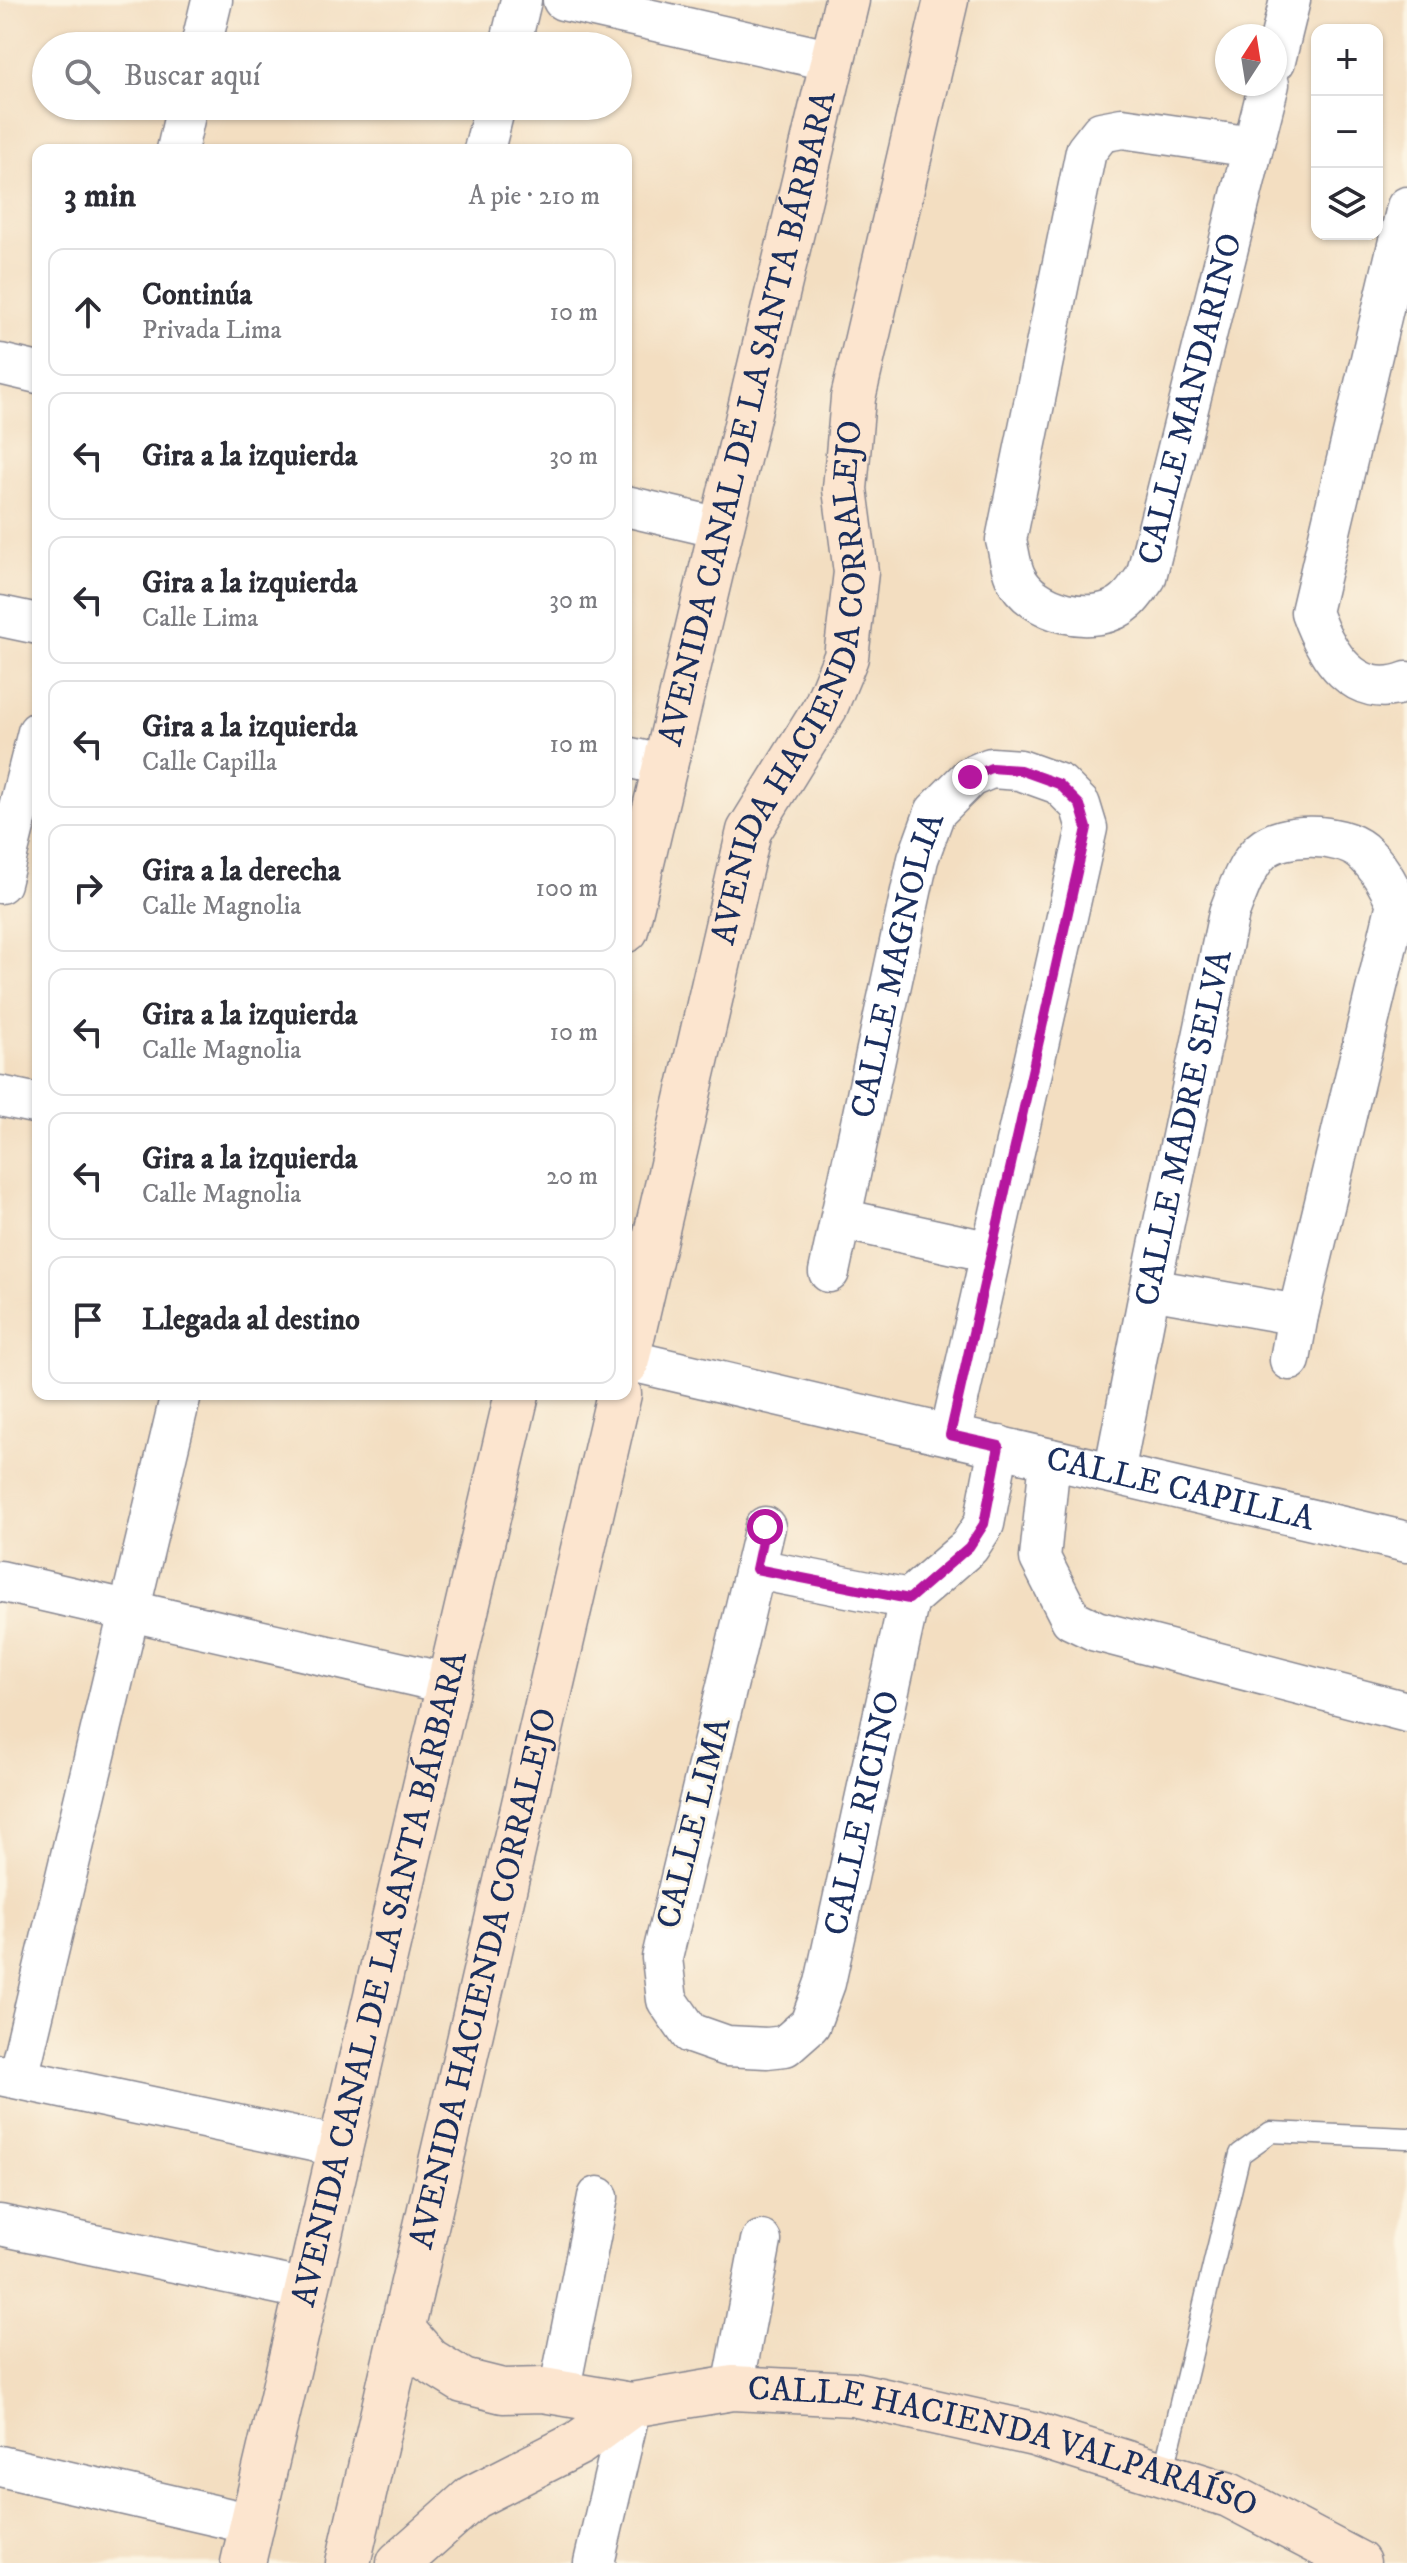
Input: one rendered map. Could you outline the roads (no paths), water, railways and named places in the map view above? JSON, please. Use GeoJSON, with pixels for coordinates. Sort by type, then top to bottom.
{"type":"FeatureCollection","features":[{"type":"Feature","properties":{"kind":"main road","name":"AVENIDA CANAL DE LA SANTA BÁRBARA"},"geometry":{"type":"LineString","coordinates":[[632,880],[646,762],[720,528],[847,0]]}},
{"type":"Feature","properties":{"kind":"main road","name":"AVENIDA HACIENDA CORRALEJO"},"geometry":{"type":"LineString","coordinates":[[632,1336],[749,831],[825,708],[846,657],[856,572],[845,489],[853,398],[946,0]]}},
{"type":"Feature","properties":{"kind":"main road","name":"AVENIDA CANAL DE LA SANTA BÁRBARA"},"geometry":{"type":"LineString","coordinates":[[247,2543],[516,1400]]}},
{"type":"Feature","properties":{"kind":"main road","name":"AVENIDA HACIENDA CORRALEJO"},"geometry":{"type":"LineString","coordinates":[[348,2563],[618,1400]]}},
{"type":"Feature","properties":{"kind":"main road","name":"CALLE HACIENDA VALPARAÍSO"},"geometry":{"type":"LineString","coordinates":[[402,2329],[429,2360],[463,2381],[503,2391],[543,2390],[631,2405],[733,2388],[853,2394],[1034,2434],[1229,2495],[1358,2563]]}},
{"type":"Feature","properties":{"kind":"main road","name":"CALLE HACIENDA VALPARAÍSO"},"geometry":{"type":"LineString","coordinates":[[399,2563],[473,2497],[579,2443],[631,2405]]}},
{"type":"Feature","properties":{"kind":"street"},"geometry":{"type":"LineString","coordinates":[[204,32],[212,0]]}},
{"type":"Feature","properties":{"kind":"street"},"geometry":{"type":"LineString","coordinates":[[513,32],[521,0]]}},
{"type":"Feature","properties":{"kind":"street"},"geometry":{"type":"LineString","coordinates":[[563,0],[833,61]]}},
{"type":"Feature","properties":{"kind":"street"},"geometry":{"type":"LineString","coordinates":[[1284,24],[1290,0]]}},
{"type":"Feature","properties":{"kind":"street","name":"CALLE MANDARINO"},"geometry":{"type":"LineString","coordinates":[[1253,147],[1122,128],[1101,132],[1086,151],[1006,540],[1015,576],[1028,596],[1045,608],[1068,613],[1100,614],[1126,603],[1146,577],[1266,96]]}},
{"type":"Feature","properties":{"kind":"street"},"geometry":{"type":"LineString","coordinates":[[178,144],[184,120]]}},
{"type":"Feature","properties":{"kind":"street"},"geometry":{"type":"LineString","coordinates":[[486,144],[492,120]]}},
{"type":"Feature","properties":{"kind":"street"},"geometry":{"type":"LineString","coordinates":[[1407,207],[1311,612],[1323,645],[1351,676],[1371,686],[1396,686],[1407,682]]}},
{"type":"Feature","properties":{"kind":"street"},"geometry":{"type":"LineString","coordinates":[[0,364],[32,372]]}},
{"type":"Feature","properties":{"kind":"street"},"geometry":{"type":"LineString","coordinates":[[632,507],[720,528]]}},
{"type":"Feature","properties":{"kind":"street"},"geometry":{"type":"LineString","coordinates":[[0,616],[32,623]]}},
{"type":"Feature","properties":{"kind":"street"},"geometry":{"type":"LineString","coordinates":[[0,883],[32,756]]}},
{"type":"Feature","properties":{"kind":"street","name":"CALLE MAGNOLIA"},"geometry":{"type":"LineString","coordinates":[[829,1272],[918,859],[935,812],[970,777],[991,768],[1020,770],[1059,784],[1080,805],[1087,828],[950,1435]]}},
{"type":"Feature","properties":{"kind":"street","name":"CALLE MADRE SELVA"},"geometry":{"type":"LineString","coordinates":[[1114,1473],[1229,913],[1242,880],[1262,850],[1290,838],[1323,836],[1360,849],[1383,874],[1397,903],[1298,1315]]}},
{"type":"Feature","properties":{"kind":"street"},"geometry":{"type":"LineString","coordinates":[[0,1096],[32,1103]]}},
{"type":"Feature","properties":{"kind":"street"},"geometry":{"type":"LineString","coordinates":[[841,1219],[991,1252]]}},
{"type":"Feature","properties":{"kind":"street"},"geometry":{"type":"LineString","coordinates":[[1150,1289],[1298,1315],[1290,1360]]}},
{"type":"Feature","properties":{"kind":"street","name":"CALLE CAPILLA"},"geometry":{"type":"LineString","coordinates":[[632,1363],[1407,1542]]}},
{"type":"Feature","properties":{"kind":"street"},"geometry":{"type":"LineString","coordinates":[[180,1400],[131,1610],[9,2076],[341,2147]]}},
{"type":"Feature","properties":{"kind":"street"},"geometry":{"type":"LineString","coordinates":[[756,1569],[909,1599],[969,1547],[984,1524],[999,1446]]}},
{"type":"Feature","properties":{"kind":"street"},"geometry":{"type":"LineString","coordinates":[[1050,1459],[1040,1558],[1071,1619],[1096,1631],[1407,1712]]}},
{"type":"Feature","properties":{"kind":"street","name":"CALLE LIMA"},"geometry":{"type":"LineString","coordinates":[[765,1527],[662,1958],[667,2000],[690,2033],[727,2046],[767,2048],[785,2046],[810,2024]]}},
{"type":"Feature","properties":{"kind":"street"},"geometry":{"type":"LineString","coordinates":[[0,1581],[450,1684]]}},
{"type":"Feature","properties":{"kind":"street","name":"CALLE RICINO"},"geometry":{"type":"LineString","coordinates":[[810,2024],[825,1983],[909,1599]]}},
{"type":"Feature","properties":{"kind":"street"},"geometry":{"type":"LineString","coordinates":[[559,2393],[598,2197]]}},
{"type":"Feature","properties":{"kind":"street"},"geometry":{"type":"LineString","coordinates":[[0,2225],[307,2290]]}},
{"type":"Feature","properties":{"kind":"street"},"geometry":{"type":"LineString","coordinates":[[733,2388],[761,2241]]}},
{"type":"Feature","properties":{"kind":"street"},"geometry":{"type":"LineString","coordinates":[[594,2563],[631,2405]]}},
{"type":"Feature","properties":{"kind":"street"},"geometry":{"type":"LineString","coordinates":[[0,2466],[247,2543]]}},
{"type":"Feature","properties":{"kind":"lane"},"geometry":{"type":"LineString","coordinates":[[1163,2474],[1240,2154],[1271,2132],[1407,2138]]}}]}
